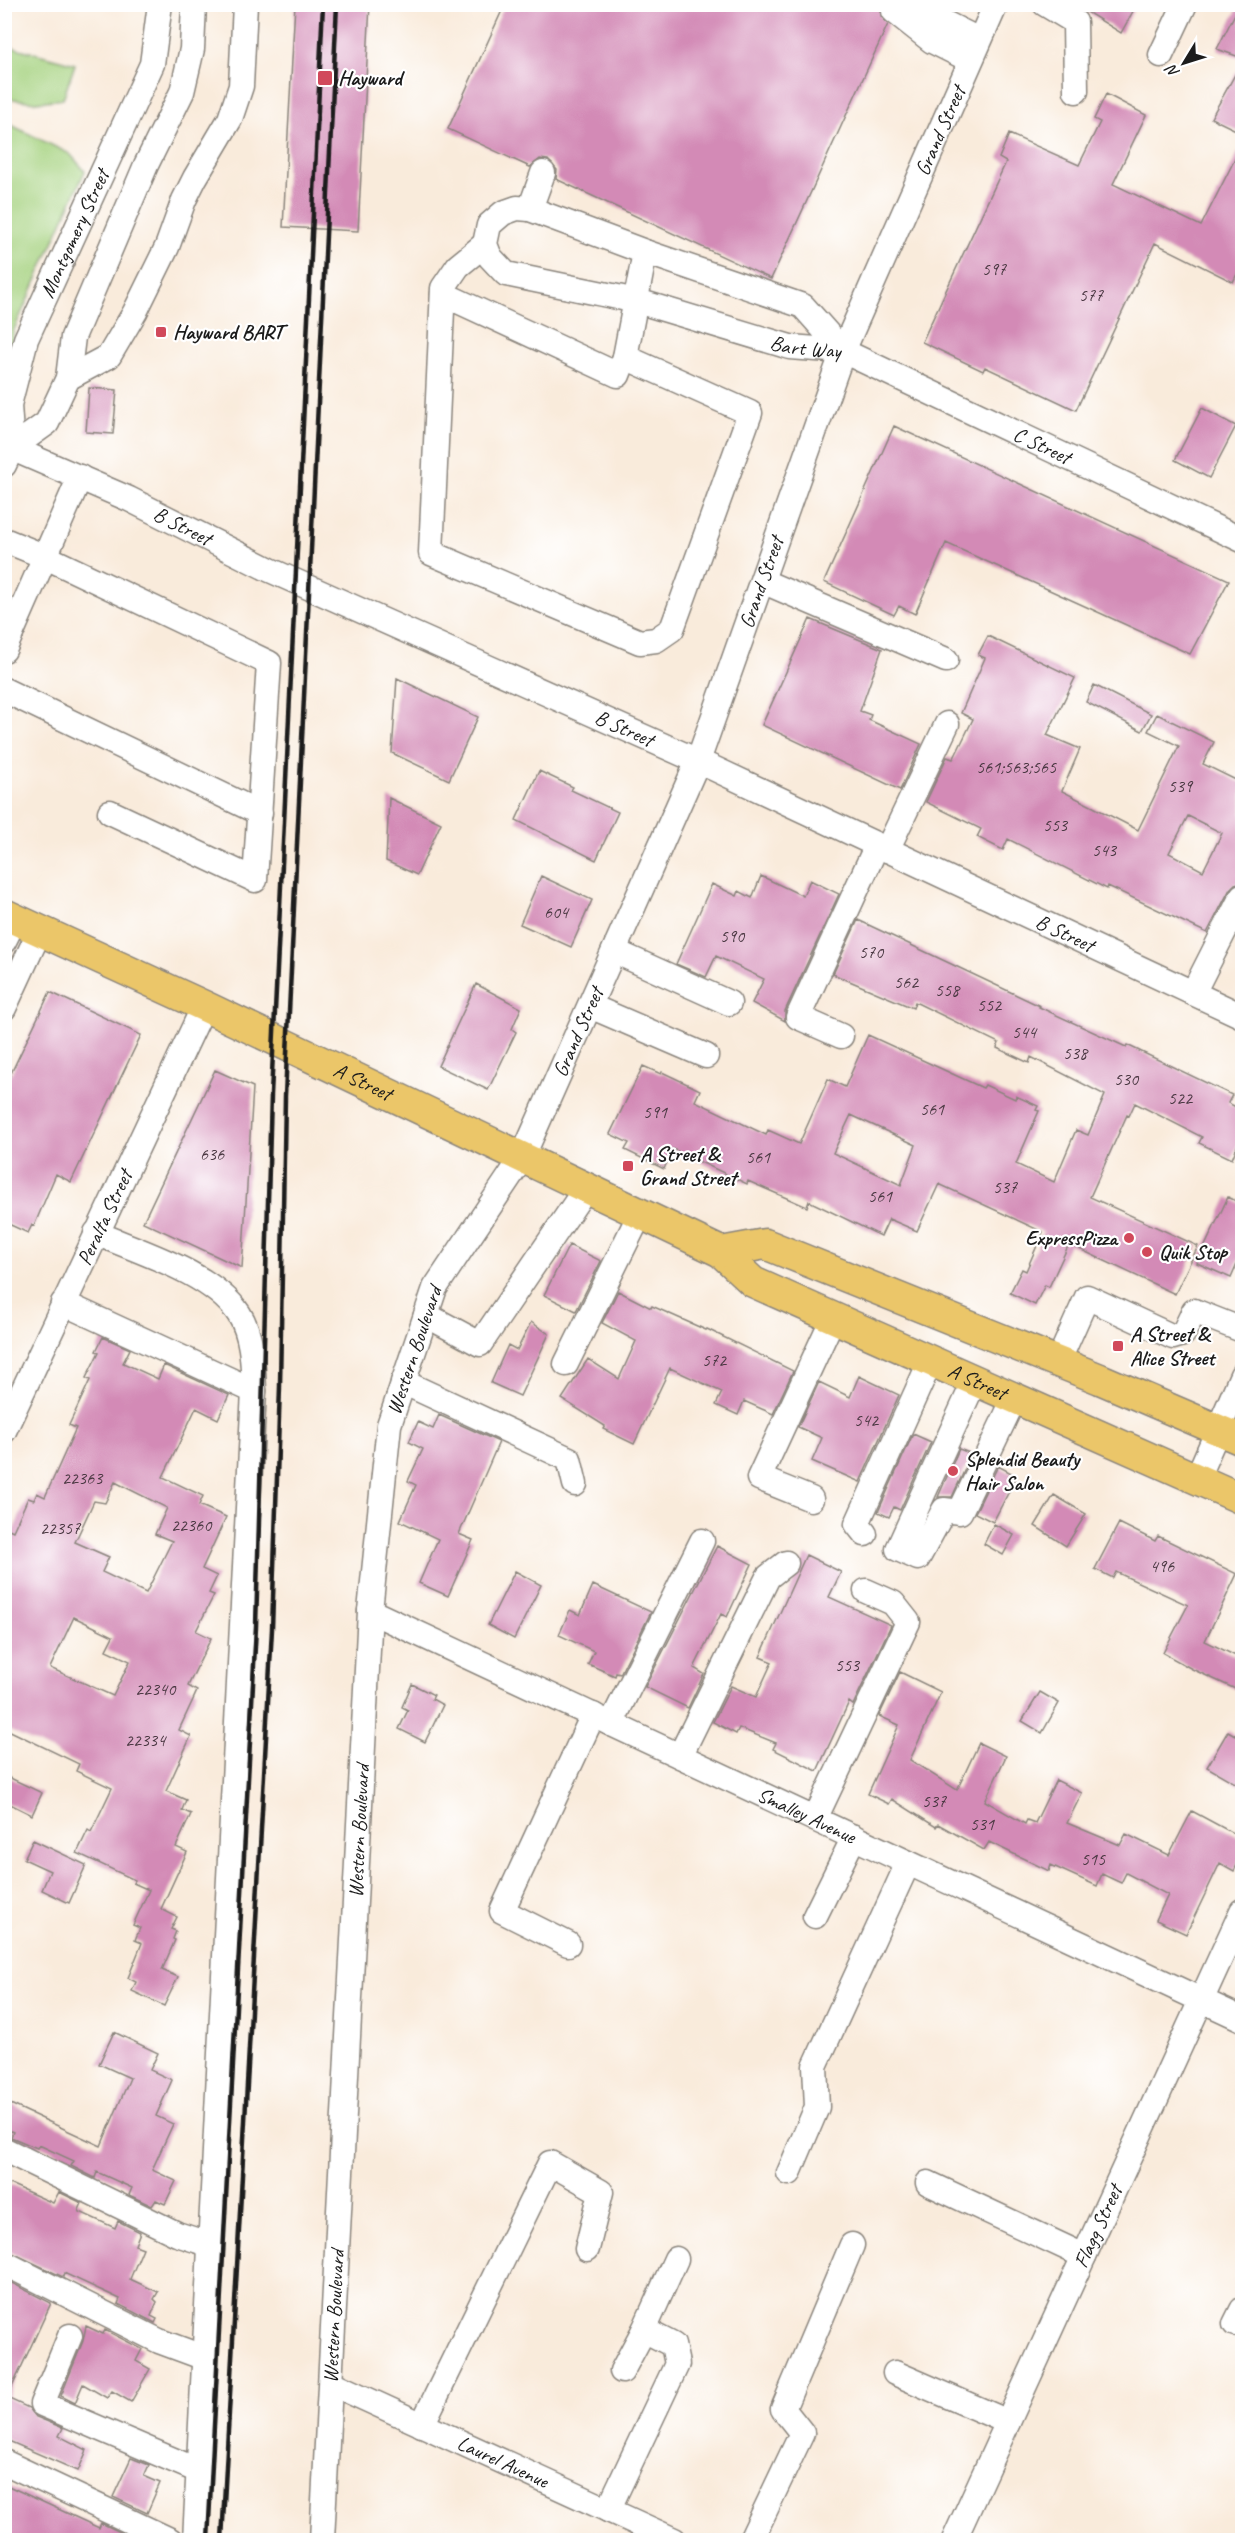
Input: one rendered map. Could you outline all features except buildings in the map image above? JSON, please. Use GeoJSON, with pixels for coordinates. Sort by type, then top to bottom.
{"type":"FeatureCollection","features":[{"type":"Feature","properties":{"kind":"main road","name":"A Street"},"geometry":{"type":"LineString","coordinates":[[16,926],[204,1005],[720,1252],[753,1282],[1242,1499]]}},
{"type":"Feature","properties":{"kind":"main road"},"geometry":{"type":"LineString","coordinates":[[720,1252],[765,1244],[1230,1434]]}},
{"type":"Feature","properties":{"kind":"street","name":"Montgomery Street"},"geometry":{"type":"LineString","coordinates":[[7,453],[9,405],[26,339],[152,64],[160,4]]}},
{"type":"Feature","properties":{"kind":"street"},"geometry":{"type":"LineString","coordinates":[[7,453],[47,423],[68,378],[73,337],[146,165],[182,92],[192,49],[194,4]]}},
{"type":"Feature","properties":{"kind":"street"},"geometry":{"type":"LineString","coordinates":[[68,378],[108,356],[135,312],[195,178],[230,119],[241,86],[245,4]]}},
{"type":"Feature","properties":{"kind":"street","name":"Grand Street"},"geometry":{"type":"LineString","coordinates":[[522,1158],[698,761],[843,351],[996,4]]}},
{"type":"Feature","properties":{"kind":"street"},"geometry":{"type":"LineString","coordinates":[[1045,4],[1075,22],[1076,91]]}},
{"type":"Feature","properties":{"kind":"street"},"geometry":{"type":"LineString","coordinates":[[1161,56],[1185,4]]}},
{"type":"Feature","properties":{"kind":"street"},"geometry":{"type":"LineString","coordinates":[[543,173],[530,209],[517,208],[503,213],[489,225],[485,244],[458,266],[443,288],[431,553],[640,642],[656,640],[672,629],[750,413],[625,357]]}},
{"type":"Feature","properties":{"kind":"street","name":"Bart Way"},"geometry":{"type":"LineString","coordinates":[[530,209],[645,252],[803,306],[843,351]]}},
{"type":"Feature","properties":{"kind":"street","name":"Bart Way"},"geometry":{"type":"LineString","coordinates":[[485,244],[490,257],[506,274],[636,301],[790,347],[843,351]]}},
{"type":"Feature","properties":{"kind":"street"},"geometry":{"type":"LineString","coordinates":[[443,294],[618,375],[625,357],[645,252]]}},
{"type":"Feature","properties":{"kind":"street","name":"C Street"},"geometry":{"type":"LineString","coordinates":[[843,351],[1242,540]]}},
{"type":"Feature","properties":{"kind":"street","name":"B Street"},"geometry":{"type":"LineString","coordinates":[[7,453],[80,477],[152,510],[270,570],[698,761],[1242,1017]]}},
{"type":"Feature","properties":{"kind":"street"},"geometry":{"type":"LineString","coordinates":[[4,650],[80,477]]}},
{"type":"Feature","properties":{"kind":"street"},"geometry":{"type":"LineString","coordinates":[[4,540],[46,557],[269,663],[255,880],[110,812]]}},
{"type":"Feature","properties":{"kind":"street"},"geometry":{"type":"LineString","coordinates":[[762,581],[946,660]]}},
{"type":"Feature","properties":{"kind":"street"},"geometry":{"type":"LineString","coordinates":[[4,690],[260,813]]}},
{"type":"Feature","properties":{"kind":"street"},"geometry":{"type":"LineString","coordinates":[[842,1036],[798,1017],[946,724]]}},
{"type":"Feature","properties":{"kind":"street"},"geometry":{"type":"LineString","coordinates":[[1193,993],[1242,896]]}},
{"type":"Feature","properties":{"kind":"street"},"geometry":{"type":"LineString","coordinates":[[4,1008],[16,926]]}},
{"type":"Feature","properties":{"kind":"street"},"geometry":{"type":"LineString","coordinates":[[614,951],[729,1003]]}},
{"type":"Feature","properties":{"kind":"street","name":"Peralta Street"},"geometry":{"type":"LineString","coordinates":[[4,1431],[204,1005]]}},
{"type":"Feature","properties":{"kind":"street"},"geometry":{"type":"LineString","coordinates":[[590,1006],[706,1056]]}},
{"type":"Feature","properties":{"kind":"street","name":"Western Boulevard"},"geometry":{"type":"LineString","coordinates":[[322,2541],[370,1611],[389,1425],[435,1288],[522,1158]]}},
{"type":"Feature","properties":{"kind":"street"},"geometry":{"type":"LineString","coordinates":[[426,1315],[480,1344],[586,1188]]}},
{"type":"Feature","properties":{"kind":"street"},"geometry":{"type":"LineString","coordinates":[[566,1364],[640,1214]]}},
{"type":"Feature","properties":{"kind":"street"},"geometry":{"type":"LineString","coordinates":[[96,1233],[196,1277],[219,1291],[240,1316],[252,1352],[254,1391],[195,2541]]}},
{"type":"Feature","properties":{"kind":"street"},"geometry":{"type":"LineString","coordinates":[[1058,1362],[1088,1297],[1173,1337],[1183,1334],[1194,1311],[1242,1330]]}},
{"type":"Feature","properties":{"kind":"street"},"geometry":{"type":"LineString","coordinates":[[63,1303],[254,1391]]}},
{"type":"Feature","properties":{"kind":"street"},"geometry":{"type":"LineString","coordinates":[[811,1499],[759,1478],[833,1318]]}},
{"type":"Feature","properties":{"kind":"street"},"geometry":{"type":"LineString","coordinates":[[866,1534],[857,1524],[931,1360]]}},
{"type":"Feature","properties":{"kind":"street"},"geometry":{"type":"LineString","coordinates":[[1197,1478],[1230,1434],[1242,1375]]}},
{"type":"Feature","properties":{"kind":"street"},"geometry":{"type":"LineString","coordinates":[[975,1380],[898,1549],[918,1557],[944,1510],[960,1512],[1015,1397]]}},
{"type":"Feature","properties":{"kind":"street"},"geometry":{"type":"LineString","coordinates":[[403,1382],[569,1459],[575,1484]]}},
{"type":"Feature","properties":{"kind":"street"},"geometry":{"type":"LineString","coordinates":[[568,1944],[502,1911],[602,1719],[702,1540]]}},
{"type":"Feature","properties":{"kind":"street"},"geometry":{"type":"LineString","coordinates":[[680,1756],[768,1577],[786,1563]]}},
{"type":"Feature","properties":{"kind":"street"},"geometry":{"type":"LineString","coordinates":[[815,1819],[908,1622],[893,1603],[866,1591]]}},
{"type":"Feature","properties":{"kind":"street","name":"Smalley Avenue"},"geometry":{"type":"LineString","coordinates":[[370,1611],[1242,2019]]}},
{"type":"Feature","properties":{"kind":"street"},"geometry":{"type":"LineString","coordinates":[[815,1916],[854,1837]]}},
{"type":"Feature","properties":{"kind":"street"},"geometry":{"type":"LineString","coordinates":[[789,2173],[818,2107],[815,2066],[908,1863]]}},
{"type":"Feature","properties":{"kind":"street","name":"Flagg Street"},"geometry":{"type":"LineString","coordinates":[[954,2541],[1242,1911]]}},
{"type":"Feature","properties":{"kind":"street"},"geometry":{"type":"LineString","coordinates":[[5,2150],[177,2234],[210,2245]]}},
{"type":"Feature","properties":{"kind":"street"},"geometry":{"type":"LineString","coordinates":[[422,2425],[550,2163],[601,2192],[587,2249]]}},
{"type":"Feature","properties":{"kind":"street"},"geometry":{"type":"LineString","coordinates":[[928,2183],[1084,2256]]}},
{"type":"Feature","properties":{"kind":"street"},"geometry":{"type":"LineString","coordinates":[[751,2541],[802,2433],[783,2409],[852,2245]]}},
{"type":"Feature","properties":{"kind":"street"},"geometry":{"type":"LineString","coordinates":[[622,2372],[676,2259]]}},
{"type":"Feature","properties":{"kind":"street"},"geometry":{"type":"LineString","coordinates":[[4,2264],[159,2341],[205,2358]]}},
{"type":"Feature","properties":{"kind":"street"},"geometry":{"type":"LineString","coordinates":[[608,2510],[678,2364],[673,2345],[644,2330]]}},
{"type":"Feature","properties":{"kind":"street"},"geometry":{"type":"LineString","coordinates":[[70,2336],[42,2404],[199,2471]]}},
{"type":"Feature","properties":{"kind":"street"},"geometry":{"type":"LineString","coordinates":[[895,2373],[1008,2422]]}},
{"type":"Feature","properties":{"kind":"street","name":"Laurel Avenue"},"geometry":{"type":"LineString","coordinates":[[331,2383],[674,2541]]}},
{"type":"Feature","properties":{"kind":"street"},"geometry":{"type":"LineString","coordinates":[[4,2462],[170,2541]]}},
{"type":"Feature","properties":{"kind":"green space"},"geometry":{"type":"Polygon","coordinates":[[[5,45],[75,64],[63,99],[36,102],[5,98],[5,45]]]}},
{"type":"Feature","properties":{"kind":"green space"},"geometry":{"type":"Polygon","coordinates":[[[5,122],[70,154],[85,171],[14,330],[10,352],[4,351],[5,122]]]}},
{"type":"Feature","properties":{"kind":"railway"},"geometry":{"type":"LineString","coordinates":[[208,2540],[256,1627],[271,1095],[323,4]]}},
{"type":"Feature","properties":{"kind":"railway"},"geometry":{"type":"LineString","coordinates":[[222,2540],[272,1629],[280,1386],[285,1096],[337,4]]}},
{"type":"Feature","properties":{"kind":"place","name":"Hayward"},"geometry":{"type":"Point","coordinates":[325,78]}},
{"type":"Feature","properties":{"kind":"place","name":"Hayward BART"},"geometry":{"type":"Point","coordinates":[161,332]}},
{"type":"Feature","properties":{"kind":"place","name":"A Street & Grand Street"},"geometry":{"type":"Point","coordinates":[628,1166]}},
{"type":"Feature","properties":{"kind":"place","name":"ExpressPizza"},"geometry":{"type":"Point","coordinates":[1129,1238]}},
{"type":"Feature","properties":{"kind":"place","name":"Quik Stop"},"geometry":{"type":"Point","coordinates":[1147,1252]}},
{"type":"Feature","properties":{"kind":"place","name":"A Street & Alice Street"},"geometry":{"type":"Point","coordinates":[1118,1346]}},
{"type":"Feature","properties":{"kind":"place","name":"Splendid Beauty Hair Salon"},"geometry":{"type":"Point","coordinates":[953,1471]}}]}
